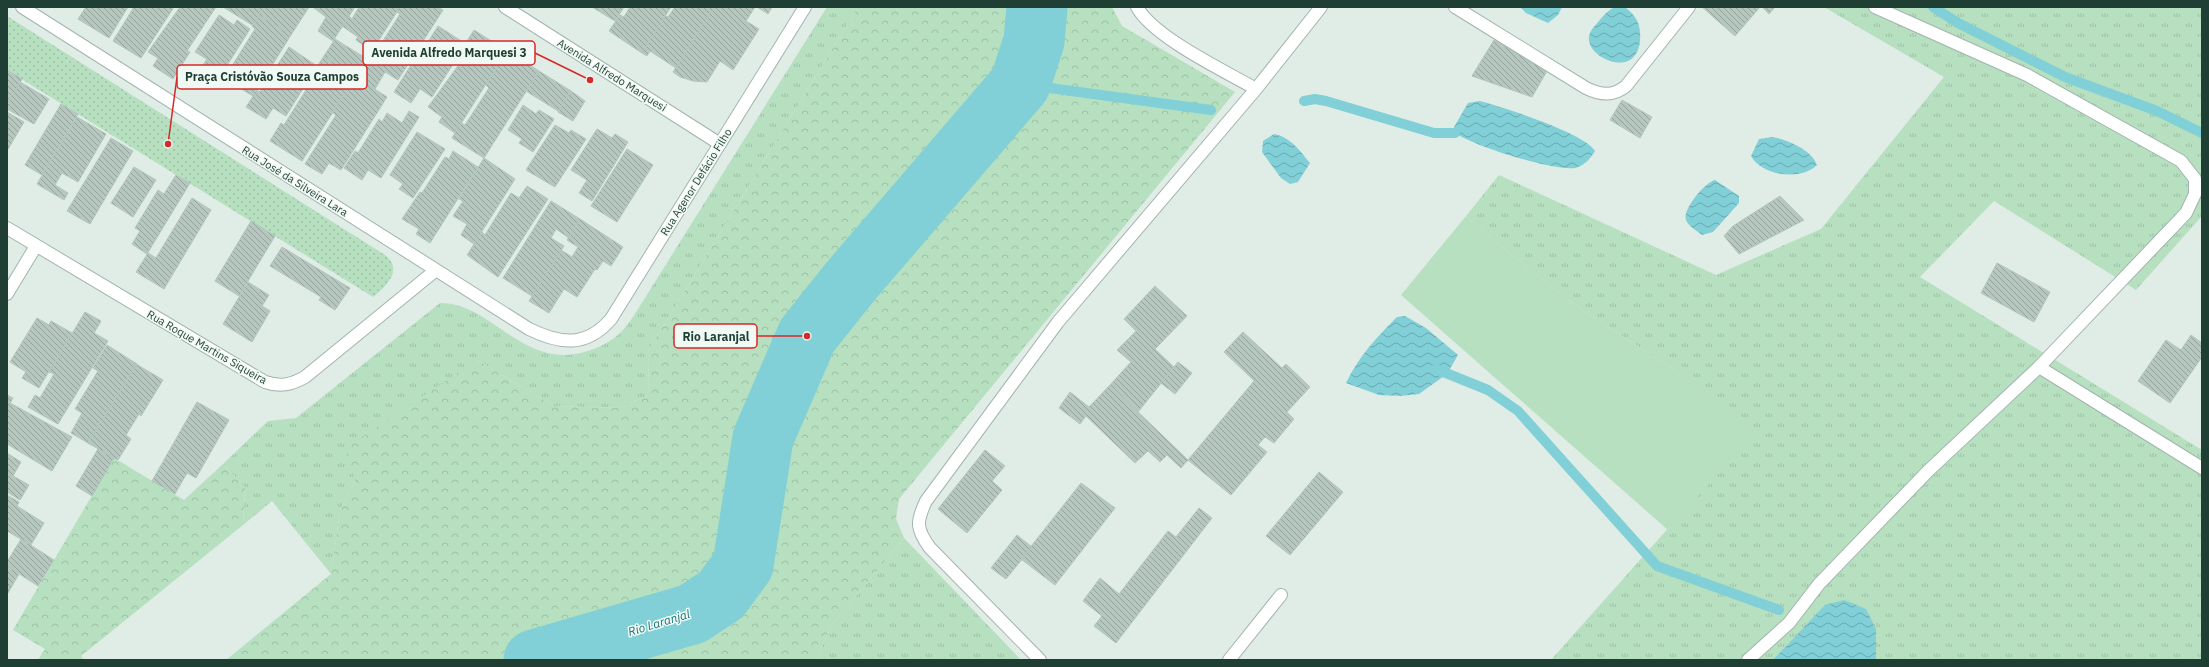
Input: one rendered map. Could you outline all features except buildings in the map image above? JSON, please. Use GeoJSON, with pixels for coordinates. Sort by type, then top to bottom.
{"type":"FeatureCollection","features":[{"type":"Feature","properties":{"kind":"street","name":"Rua José da Silveira Lara"},"geometry":{"type":"LineString","coordinates":[[22,7],[529,329],[550,340],[573,341]]}},
{"type":"Feature","properties":{"kind":"street","name":"Avenida Alfredo Marquesi"},"geometry":{"type":"LineString","coordinates":[[505,7],[720,144]]}},
{"type":"Feature","properties":{"kind":"street","name":"Rua Agenor Defácio Filho"},"geometry":{"type":"LineString","coordinates":[[573,341],[595,334],[611,319],[805,7]]}},
{"type":"Feature","properties":{"kind":"street"},"geometry":{"type":"LineString","coordinates":[[1137,7],[1151,26],[1256,89]]}},
{"type":"Feature","properties":{"kind":"street"},"geometry":{"type":"LineString","coordinates":[[1040,660],[930,548],[922,537],[918,527],[919,515],[926,501],[1058,322],[1256,89],[1321,7]]}},
{"type":"Feature","properties":{"kind":"street"},"geometry":{"type":"LineString","coordinates":[[1455,7],[1597,94],[1618,92],[1626,86],[1688,7]]}},
{"type":"Feature","properties":{"kind":"street"},"geometry":{"type":"LineString","coordinates":[[1748,660],[1789,623],[1819,584],[1928,471],[2039,367],[2186,213],[2198,193],[2195,179],[2181,161],[2027,75],[1874,7]]}},
{"type":"Feature","properties":{"kind":"street","name":"Rua Roque Martins Siqueira"},"geometry":{"type":"LineString","coordinates":[[7,228],[265,382],[274,385],[295,383],[305,377],[436,270]]}},
{"type":"Feature","properties":{"kind":"street"},"geometry":{"type":"LineString","coordinates":[[7,294],[36,246]]}},
{"type":"Feature","properties":{"kind":"street"},"geometry":{"type":"LineString","coordinates":[[2039,367],[2202,468]]}},
{"type":"Feature","properties":{"kind":"street"},"geometry":{"type":"LineString","coordinates":[[1229,660],[1281,595]]}},
{"type":"Feature","properties":{"kind":"green space"},"geometry":{"type":"Polygon","coordinates":[[[827,7],[858,7],[648,351],[649,395],[619,408],[554,406],[477,360],[355,480],[340,511],[331,574],[272,501],[243,525],[245,488],[223,464],[268,421],[296,418],[440,303],[459,306],[477,313],[526,345],[545,352],[565,355],[588,351],[602,346],[619,334],[633,317],[827,7]]]}},
{"type":"Feature","properties":{"kind":"green space"},"geometry":{"type":"Polygon","coordinates":[[[858,7],[1112,7],[1122,26],[1235,92],[899,499],[896,519],[904,538],[832,625],[816,660],[226,660],[331,574],[340,511],[355,480],[345,448],[477,360],[554,406],[619,408],[649,395],[648,351],[858,7]]]}},
{"type":"Feature","properties":{"kind":"green space"},"geometry":{"type":"Polygon","coordinates":[[[1824,7],[2202,7],[2202,216],[2136,290],[1994,201],[1920,277],[2202,450],[2202,660],[1551,660],[1753,433],[1672,368],[1583,311],[1504,249],[1466,216],[1499,175],[1716,275],[1821,229],[1944,77],[1824,7]]]}},
{"type":"Feature","properties":{"kind":"green space"},"geometry":{"type":"Polygon","coordinates":[[[7,16],[385,255],[393,266],[393,272],[388,283],[373,297],[7,70],[7,16]]]}},
{"type":"Feature","properties":{"kind":"green space"},"geometry":{"type":"Polygon","coordinates":[[[1466,216],[1504,249],[1583,311],[1672,368],[1754,433],[1668,530],[1401,295],[1466,216]]]}},
{"type":"Feature","properties":{"kind":"green space"},"geometry":{"type":"Polygon","coordinates":[[[114,458],[184,500],[223,464],[245,488],[243,525],[81,656],[84,660],[38,660],[45,649],[13,630],[114,458]]]}},
{"type":"Feature","properties":{"kind":"green space"},"geometry":{"type":"Polygon","coordinates":[[[904,538],[1021,660],[816,660],[832,625],[904,538]]]}},
{"type":"Feature","properties":{"kind":"water"},"geometry":{"type":"Polygon","coordinates":[[[1520,7],[1562,7],[1558,15],[1548,23],[1526,13],[1520,7]]]}},
{"type":"Feature","properties":{"kind":"water"},"geometry":{"type":"Polygon","coordinates":[[[1615,7],[1625,7],[1636,18],[1640,30],[1640,41],[1637,53],[1630,60],[1622,62],[1613,62],[1597,54],[1591,47],[1589,40],[1589,34],[1593,28],[1606,13],[1615,7]]]}},
{"type":"Feature","properties":{"kind":"water"},"geometry":{"type":"Polygon","coordinates":[[[1480,101],[1560,129],[1576,136],[1595,151],[1584,164],[1575,168],[1564,168],[1532,162],[1495,151],[1455,133],[1454,127],[1468,103],[1480,101]]]}},
{"type":"Feature","properties":{"kind":"water"},"geometry":{"type":"Polygon","coordinates":[[[1274,134],[1286,138],[1299,149],[1310,163],[1298,182],[1290,184],[1281,178],[1262,152],[1263,141],[1274,134]]]}},
{"type":"Feature","properties":{"kind":"water"},"geometry":{"type":"Polygon","coordinates":[[[1772,137],[1785,140],[1805,150],[1817,165],[1810,170],[1792,174],[1772,172],[1764,168],[1756,163],[1751,156],[1759,139],[1772,137]]]}},
{"type":"Feature","properties":{"kind":"water"},"geometry":{"type":"Polygon","coordinates":[[[1715,180],[1739,196],[1739,203],[1713,232],[1702,235],[1686,220],[1687,210],[1700,191],[1715,180]]]}},
{"type":"Feature","properties":{"kind":"water"},"geometry":{"type":"Polygon","coordinates":[[[1405,316],[1426,328],[1458,355],[1447,374],[1419,394],[1400,396],[1379,395],[1346,383],[1362,356],[1375,340],[1397,317],[1405,316]]]}},
{"type":"Feature","properties":{"kind":"water"},"geometry":{"type":"Polygon","coordinates":[[[1844,600],[1866,609],[1876,629],[1876,660],[1773,660],[1825,605],[1844,600]]]}},
{"type":"Feature","properties":{"kind":"waterway","name":"Rio Laranjal"},"geometry":{"type":"LineString","coordinates":[[534,660],[692,614],[721,595],[743,565],[763,438],[807,336],[850,282],[1020,84],[1034,41],[1037,7]]}},
{"type":"Feature","properties":{"kind":"waterway"},"geometry":{"type":"LineString","coordinates":[[1933,7],[1958,23],[2065,77],[2157,111],[2202,133]]}},
{"type":"Feature","properties":{"kind":"waterway"},"geometry":{"type":"LineString","coordinates":[[1020,84],[1211,110]]}},
{"type":"Feature","properties":{"kind":"waterway"},"geometry":{"type":"LineString","coordinates":[[1304,101],[1315,99],[1326,101],[1434,133],[1455,133]]}},
{"type":"Feature","properties":{"kind":"waterway"},"geometry":{"type":"LineString","coordinates":[[1436,369],[1488,390],[1518,411],[1657,566],[1779,610]]}},
{"type":"Feature","properties":{"kind":"place","name":"Avenida Alfredo Marquesi 3"},"geometry":{"type":"Point","coordinates":[590,80]}},
{"type":"Feature","properties":{"kind":"place","name":"Praça Cristóvão Souza Campos"},"geometry":{"type":"Point","coordinates":[168,144]}},
{"type":"Feature","properties":{"kind":"place","name":"Rio Laranjal"},"geometry":{"type":"Point","coordinates":[807,336]}}]}
